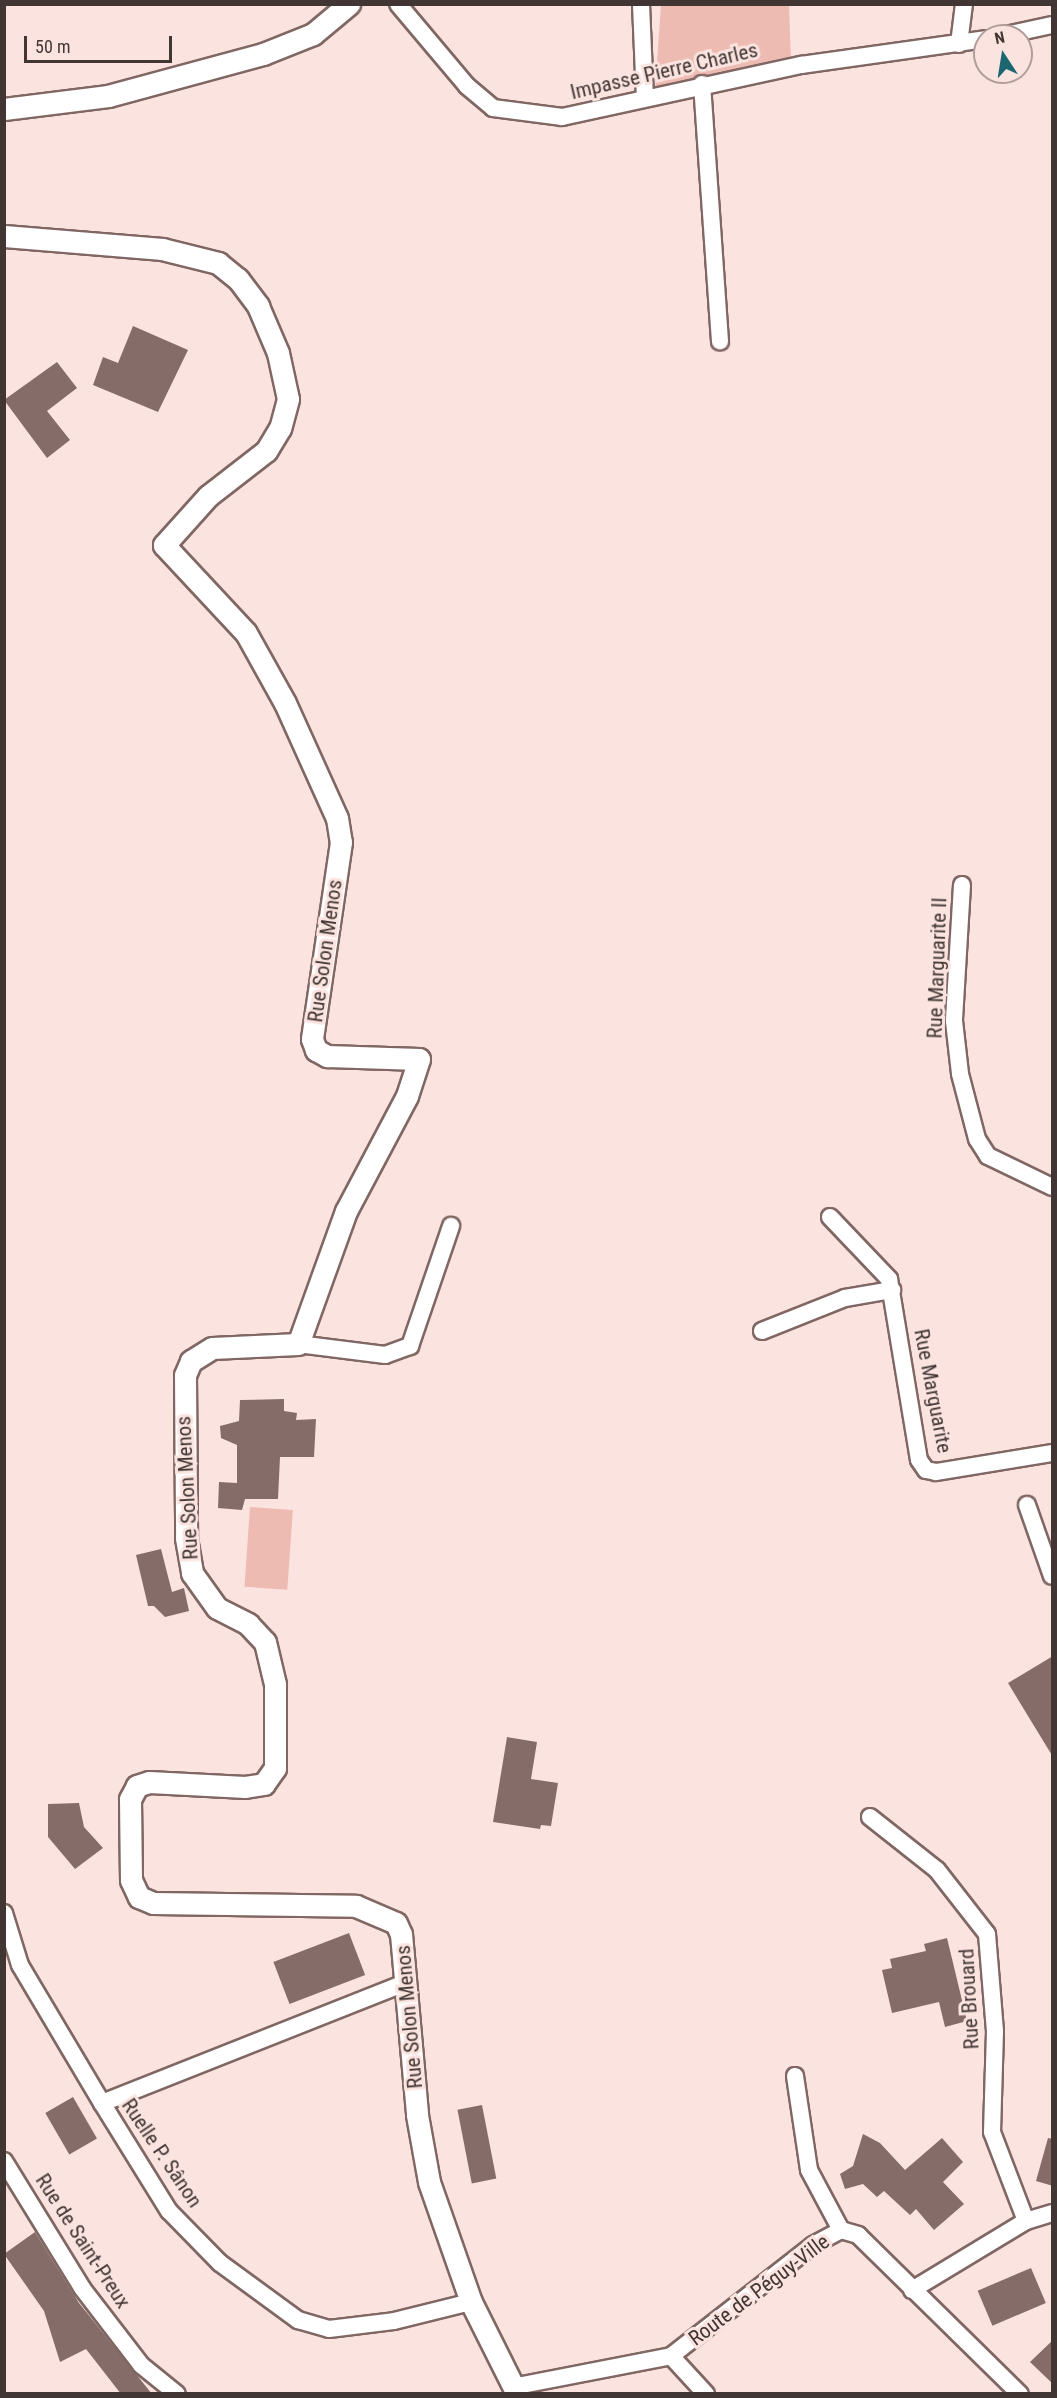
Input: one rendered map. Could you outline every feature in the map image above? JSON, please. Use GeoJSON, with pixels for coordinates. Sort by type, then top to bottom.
{"type":"FeatureCollection","features":[{"type":"Feature","properties":{"kind":"street"},"geometry":{"type":"LineString","coordinates":[[4,109],[108,96],[263,54],[313,34],[349,4]]}},
{"type":"Feature","properties":{"kind":"street","name":"Impasse Pierre Charles"},"geometry":{"type":"LineString","coordinates":[[398,4],[467,86],[493,108],[562,117],[702,84],[973,41]]}},
{"type":"Feature","properties":{"kind":"street"},"geometry":{"type":"LineString","coordinates":[[641,4],[645,98]]}},
{"type":"Feature","properties":{"kind":"street"},"geometry":{"type":"LineString","coordinates":[[959,44],[964,4]]}},
{"type":"Feature","properties":{"kind":"street"},"geometry":{"type":"LineString","coordinates":[[1033,30],[1053,26]]}},
{"type":"Feature","properties":{"kind":"street"},"geometry":{"type":"LineString","coordinates":[[702,84],[720,341]]}},
{"type":"Feature","properties":{"kind":"street","name":"Rue Solon Menos"},"geometry":{"type":"LineString","coordinates":[[4,237],[162,249],[218,263],[238,279],[258,306],[278,353],[288,399],[280,428],[266,451],[208,496],[164,545],[246,633],[285,703],[338,818],[341,842],[312,1039],[316,1050],[327,1056],[419,1059],[407,1096],[346,1210],[298,1344],[202,1351],[191,1360],[183,1395],[186,1538],[192,1574],[217,1608],[248,1624],[265,1642],[275,1684],[275,1768],[264,1784],[245,1787],[149,1782],[137,1786],[130,1799],[131,1880],[139,1898],[153,1903],[356,1906],[380,1913],[396,1923],[401,1934],[417,2115],[429,2182],[471,2302],[517,2390]]}},
{"type":"Feature","properties":{"kind":"street","name":"Rue Marguarite II"},"geometry":{"type":"LineString","coordinates":[[962,885],[954,1021],[960,1074],[977,1139],[988,1156],[1053,1187]]}},
{"type":"Feature","properties":{"kind":"street","name":"Rue Marguarite"},"geometry":{"type":"LineString","coordinates":[[830,1217],[883,1268],[892,1290],[920,1460],[926,1470],[1053,1452]]}},
{"type":"Feature","properties":{"kind":"street"},"geometry":{"type":"LineString","coordinates":[[298,1344],[385,1355],[410,1346],[451,1226]]}},
{"type":"Feature","properties":{"kind":"street"},"geometry":{"type":"LineString","coordinates":[[762,1331],[845,1298],[892,1290]]}},
{"type":"Feature","properties":{"kind":"street"},"geometry":{"type":"LineString","coordinates":[[1028,1506],[1053,1576]]}},
{"type":"Feature","properties":{"kind":"street","name":"Rue Brouard"},"geometry":{"type":"LineString","coordinates":[[870,1817],[937,1870],[987,1934],[995,2031],[992,2132],[1026,2221]]}},
{"type":"Feature","properties":{"kind":"street","name":"Ruelle P. Sânon"},"geometry":{"type":"LineString","coordinates":[[4,1913],[20,1965],[102,2103],[169,2211],[220,2263],[298,2320],[329,2329],[351,2329],[471,2302]]}},
{"type":"Feature","properties":{"kind":"street"},"geometry":{"type":"LineString","coordinates":[[102,2103],[407,1982]]}},
{"type":"Feature","properties":{"kind":"street"},"geometry":{"type":"LineString","coordinates":[[795,2076],[809,2170],[841,2230]]}},
{"type":"Feature","properties":{"kind":"street","name":"Rue de Saint-Preux"},"geometry":{"type":"LineString","coordinates":[[4,2161],[82,2288],[141,2365],[177,2394]]}},
{"type":"Feature","properties":{"kind":"street"},"geometry":{"type":"LineString","coordinates":[[912,2290],[1026,2221],[1053,2213]]}},
{"type":"Feature","properties":{"kind":"street","name":"Route de Péguy-Ville"},"geometry":{"type":"LineString","coordinates":[[517,2390],[671,2356],[813,2245],[841,2230],[858,2235],[1020,2394]]}},
{"type":"Feature","properties":{"kind":"street"},"geometry":{"type":"LineString","coordinates":[[671,2356],[706,2394]]}},
{"type":"Feature","properties":{"kind":"shaded area"},"geometry":{"type":"Polygon","coordinates":[[[661,5],[789,5],[791,61],[655,90],[661,5]]]}},
{"type":"Feature","properties":{"kind":"shaded area"},"geometry":{"type":"Polygon","coordinates":[[[250,1507],[293,1510],[287,1590],[244,1587],[250,1507]]]}},
{"type":"Feature","properties":{"kind":"building"},"geometry":{"type":"Polygon","coordinates":[[[133,326],[188,350],[158,412],[93,385],[103,357],[118,363],[133,326]]]}},
{"type":"Feature","properties":{"kind":"building"},"geometry":{"type":"Polygon","coordinates":[[[57,362],[77,388],[47,411],[70,440],[47,458],[4,400],[57,362]]]}},
{"type":"Feature","properties":{"kind":"building"},"geometry":{"type":"Polygon","coordinates":[[[284,1399],[284,1411],[297,1413],[296,1420],[316,1419],[314,1457],[280,1457],[278,1499],[245,1499],[242,1510],[218,1508],[219,1482],[237,1483],[237,1445],[221,1438],[220,1426],[239,1421],[240,1400],[284,1399]]]}},
{"type":"Feature","properties":{"kind":"building"},"geometry":{"type":"Polygon","coordinates":[[[161,1549],[172,1592],[184,1588],[189,1611],[165,1617],[154,1606],[148,1606],[136,1555],[161,1549]]]}},
{"type":"Feature","properties":{"kind":"building"},"geometry":{"type":"Polygon","coordinates":[[[1053,1656],[1053,1757],[1008,1683],[1053,1656]]]}},
{"type":"Feature","properties":{"kind":"building"},"geometry":{"type":"Polygon","coordinates":[[[507,1737],[537,1742],[531,1779],[558,1783],[551,1826],[541,1825],[540,1829],[493,1822],[507,1737]]]}},
{"type":"Feature","properties":{"kind":"building"},"geometry":{"type":"Polygon","coordinates":[[[79,1803],[84,1827],[103,1848],[75,1869],[48,1837],[48,1804],[79,1803]]]}},
{"type":"Feature","properties":{"kind":"building"},"geometry":{"type":"Polygon","coordinates":[[[349,1933],[365,1975],[290,2004],[273,1962],[349,1933]]]}},
{"type":"Feature","properties":{"kind":"building"},"geometry":{"type":"Polygon","coordinates":[[[947,1938],[967,2021],[945,2027],[939,2002],[892,2013],[882,1970],[892,1968],[890,1959],[926,1951],[924,1944],[947,1938]]]}},
{"type":"Feature","properties":{"kind":"building"},"geometry":{"type":"Polygon","coordinates":[[[73,2097],[97,2139],[69,2155],[45,2113],[73,2097]]]}},
{"type":"Feature","properties":{"kind":"building"},"geometry":{"type":"Polygon","coordinates":[[[482,2105],[496,2179],[472,2183],[457,2110],[482,2105]]]}},
{"type":"Feature","properties":{"kind":"building"},"geometry":{"type":"Polygon","coordinates":[[[863,2134],[880,2143],[905,2170],[942,2138],[963,2162],[943,2182],[964,2204],[934,2230],[916,2209],[910,2215],[884,2191],[877,2197],[863,2184],[845,2189],[840,2174],[853,2166],[863,2134]]]}},
{"type":"Feature","properties":{"kind":"building"},"geometry":{"type":"Polygon","coordinates":[[[1048,2138],[1053,2139],[1053,2186],[1036,2181],[1048,2138]]]}},
{"type":"Feature","properties":{"kind":"building"},"geometry":{"type":"Polygon","coordinates":[[[35,2232],[79,2303],[152,2394],[121,2394],[86,2349],[60,2362],[44,2311],[4,2254],[35,2232]]]}},
{"type":"Feature","properties":{"kind":"building"},"geometry":{"type":"Polygon","coordinates":[[[1031,2268],[1046,2303],[992,2326],[978,2291],[1031,2268]]]}},
{"type":"Feature","properties":{"kind":"building"},"geometry":{"type":"Polygon","coordinates":[[[1053,2340],[1053,2384],[1030,2362],[1053,2340]]]}}]}
